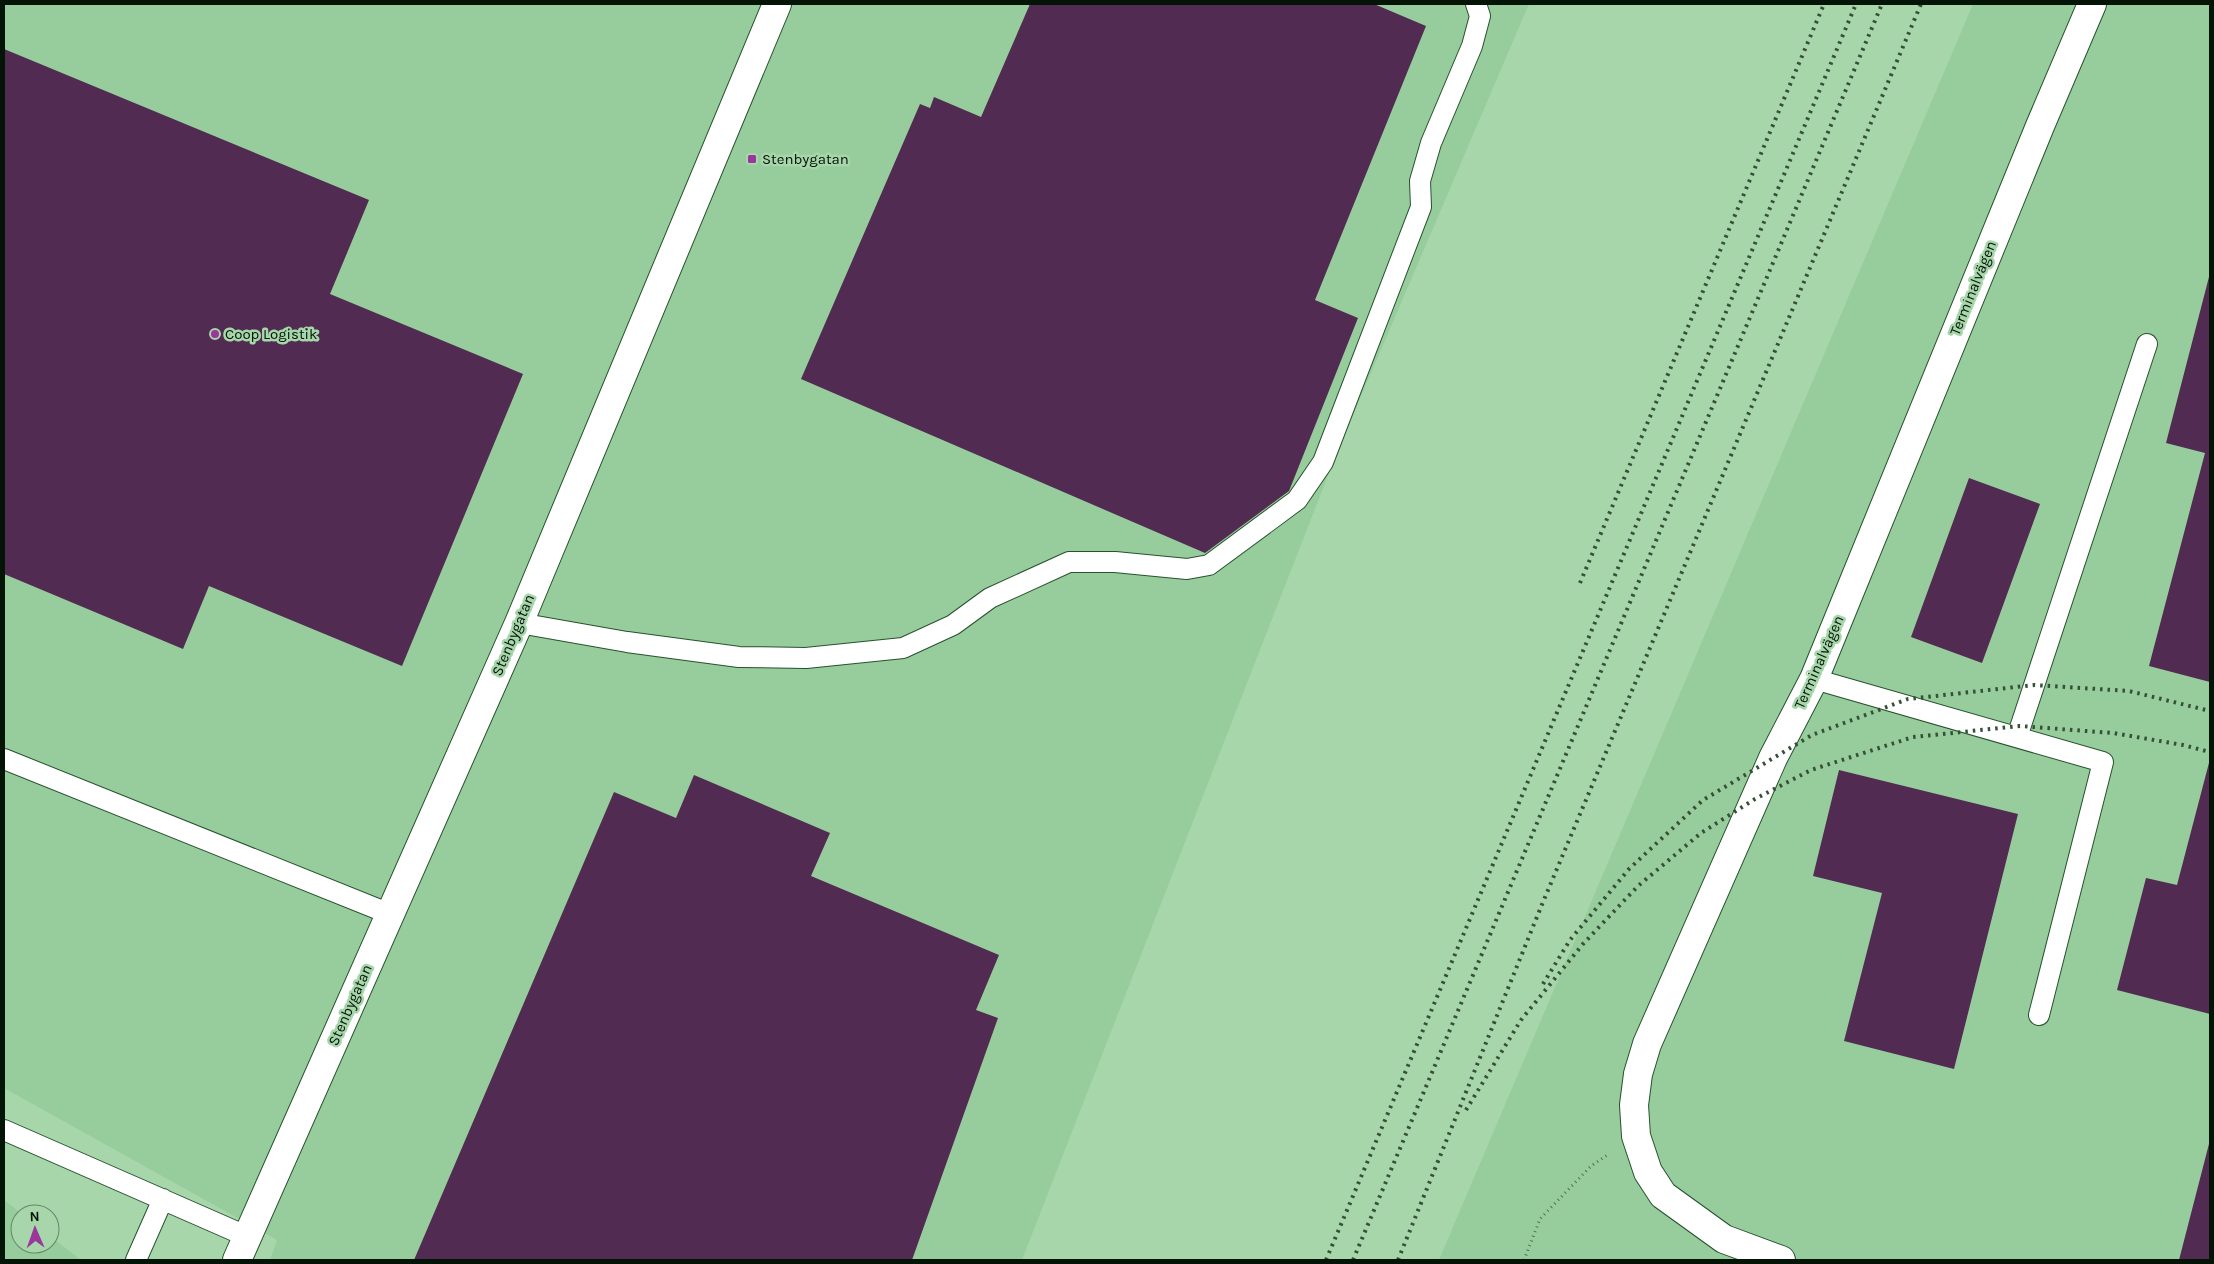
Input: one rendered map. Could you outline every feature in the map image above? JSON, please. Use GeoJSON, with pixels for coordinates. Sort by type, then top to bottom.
{"type":"FeatureCollection","features":[{"type":"Feature","properties":{"kind":"street","name":"Stenbygatan"},"geometry":{"type":"LineString","coordinates":[[241,1248],[519,623],[776,4]]}},
{"type":"Feature","properties":{"kind":"street","name":"Terminalvägen"},"geometry":{"type":"LineString","coordinates":[[1781,1260],[1724,1239],[1663,1195],[1648,1172],[1636,1136],[1634,1104],[1638,1074],[1647,1044],[1773,758],[1814,678],[2040,126],[2092,4]]}},
{"type":"Feature","properties":{"kind":"lane"},"geometry":{"type":"LineString","coordinates":[[519,623],[627,642],[739,657],[806,658],[903,648],[953,625],[990,598],[1069,562],[1115,562],[1187,569],[1209,565],[1297,500],[1323,462],[1422,207],[1420,181],[1431,143],[1472,46],[1480,16],[1476,4]]}},
{"type":"Feature","properties":{"kind":"lane"},"geometry":{"type":"LineString","coordinates":[[2017,737],[2147,344]]}},
{"type":"Feature","properties":{"kind":"lane"},"geometry":{"type":"LineString","coordinates":[[1814,678],[2102,762],[2038,1015]]}},
{"type":"Feature","properties":{"kind":"lane"},"geometry":{"type":"LineString","coordinates":[[4,759],[390,914]]}},
{"type":"Feature","properties":{"kind":"lane"},"geometry":{"type":"LineString","coordinates":[[4,1130],[163,1199],[241,1248]]}},
{"type":"Feature","properties":{"kind":"lane"},"geometry":{"type":"LineString","coordinates":[[136,1260],[163,1199]]}},
{"type":"Feature","properties":{"kind":"path"},"geometry":{"type":"LineString","coordinates":[[1524,1260],[1540,1219],[1590,1166],[1636,1136]]}},
{"type":"Feature","properties":{"kind":"shaded area"},"geometry":{"type":"Polygon","coordinates":[[[4,4],[1529,4],[1336,455],[1022,1260],[270,1260],[277,1240],[4,1088],[4,4]]]}},
{"type":"Feature","properties":{"kind":"shaded area"},"geometry":{"type":"Polygon","coordinates":[[[1973,4],[2210,4],[2210,1260],[1439,1260],[1973,4]]]}},
{"type":"Feature","properties":{"kind":"shaded area"},"geometry":{"type":"Polygon","coordinates":[[[4,1200],[10,1205],[10,1254],[60,1254],[60,1244],[81,1260],[4,1260],[4,1200]]]}},
{"type":"Feature","properties":{"kind":"building"},"geometry":{"type":"Polygon","coordinates":[[[1030,4],[1374,4],[1426,26],[1315,300],[1358,318],[1289,491],[1205,553],[801,379],[920,104],[930,108],[934,97],[981,117],[1030,4]]]}},
{"type":"Feature","properties":{"kind":"building","name":"Coop Logistik"},"geometry":{"type":"Polygon","coordinates":[[[4,49],[369,200],[330,294],[523,374],[402,666],[209,586],[183,649],[4,574],[4,49]]]}},
{"type":"Feature","properties":{"kind":"building"},"geometry":{"type":"Polygon","coordinates":[[[2210,273],[2210,682],[2149,666],[2205,453],[2166,443],[2210,273]]]}},
{"type":"Feature","properties":{"kind":"building"},"geometry":{"type":"Polygon","coordinates":[[[1969,478],[2040,504],[1982,663],[1911,637],[1969,478]]]}},
{"type":"Feature","properties":{"kind":"building"},"geometry":{"type":"Polygon","coordinates":[[[2210,759],[2210,1014],[2117,990],[2146,878],[2177,885],[2210,759]]]}},
{"type":"Feature","properties":{"kind":"building"},"geometry":{"type":"Polygon","coordinates":[[[1839,770],[2018,814],[1954,1069],[1844,1041],[1882,893],[1813,876],[1839,770]]]}},
{"type":"Feature","properties":{"kind":"building"},"geometry":{"type":"Polygon","coordinates":[[[694,775],[830,833],[811,876],[999,955],[976,1010],[998,1018],[912,1260],[414,1260],[614,792],[676,818],[694,775]]]}},
{"type":"Feature","properties":{"kind":"building"},"geometry":{"type":"Polygon","coordinates":[[[2210,1140],[2210,1260],[2179,1260],[2210,1140]]]}},
{"type":"Feature","properties":{"kind":"railway"},"geometry":{"type":"LineString","coordinates":[[1580,583],[1824,4]]}},
{"type":"Feature","properties":{"kind":"railway"},"geometry":{"type":"LineString","coordinates":[[1326,1260],[1856,4]]}},
{"type":"Feature","properties":{"kind":"railway"},"geometry":{"type":"LineString","coordinates":[[1353,1260],[1882,4]]}},
{"type":"Feature","properties":{"kind":"railway"},"geometry":{"type":"LineString","coordinates":[[1398,1260],[1543,902],[1921,4]]}},
{"type":"Feature","properties":{"kind":"railway"},"geometry":{"type":"LineString","coordinates":[[1543,984],[1570,940],[1629,869],[1703,800],[1812,735],[1908,699],[2034,685],[2129,691],[2210,711]]}},
{"type":"Feature","properties":{"kind":"railway"},"geometry":{"type":"LineString","coordinates":[[1466,1110],[1521,1020],[1583,944],[1638,886],[1701,833],[1755,799],[1811,770],[1913,737],[2020,726],[2113,733],[2183,745],[2210,752]]}},
{"type":"Feature","properties":{"kind":"place","name":"Stenbygatan"},"geometry":{"type":"Point","coordinates":[752,159]}},
{"type":"Feature","properties":{"kind":"place","name":"Coop Logistik"},"geometry":{"type":"Point","coordinates":[215,334]}}]}
